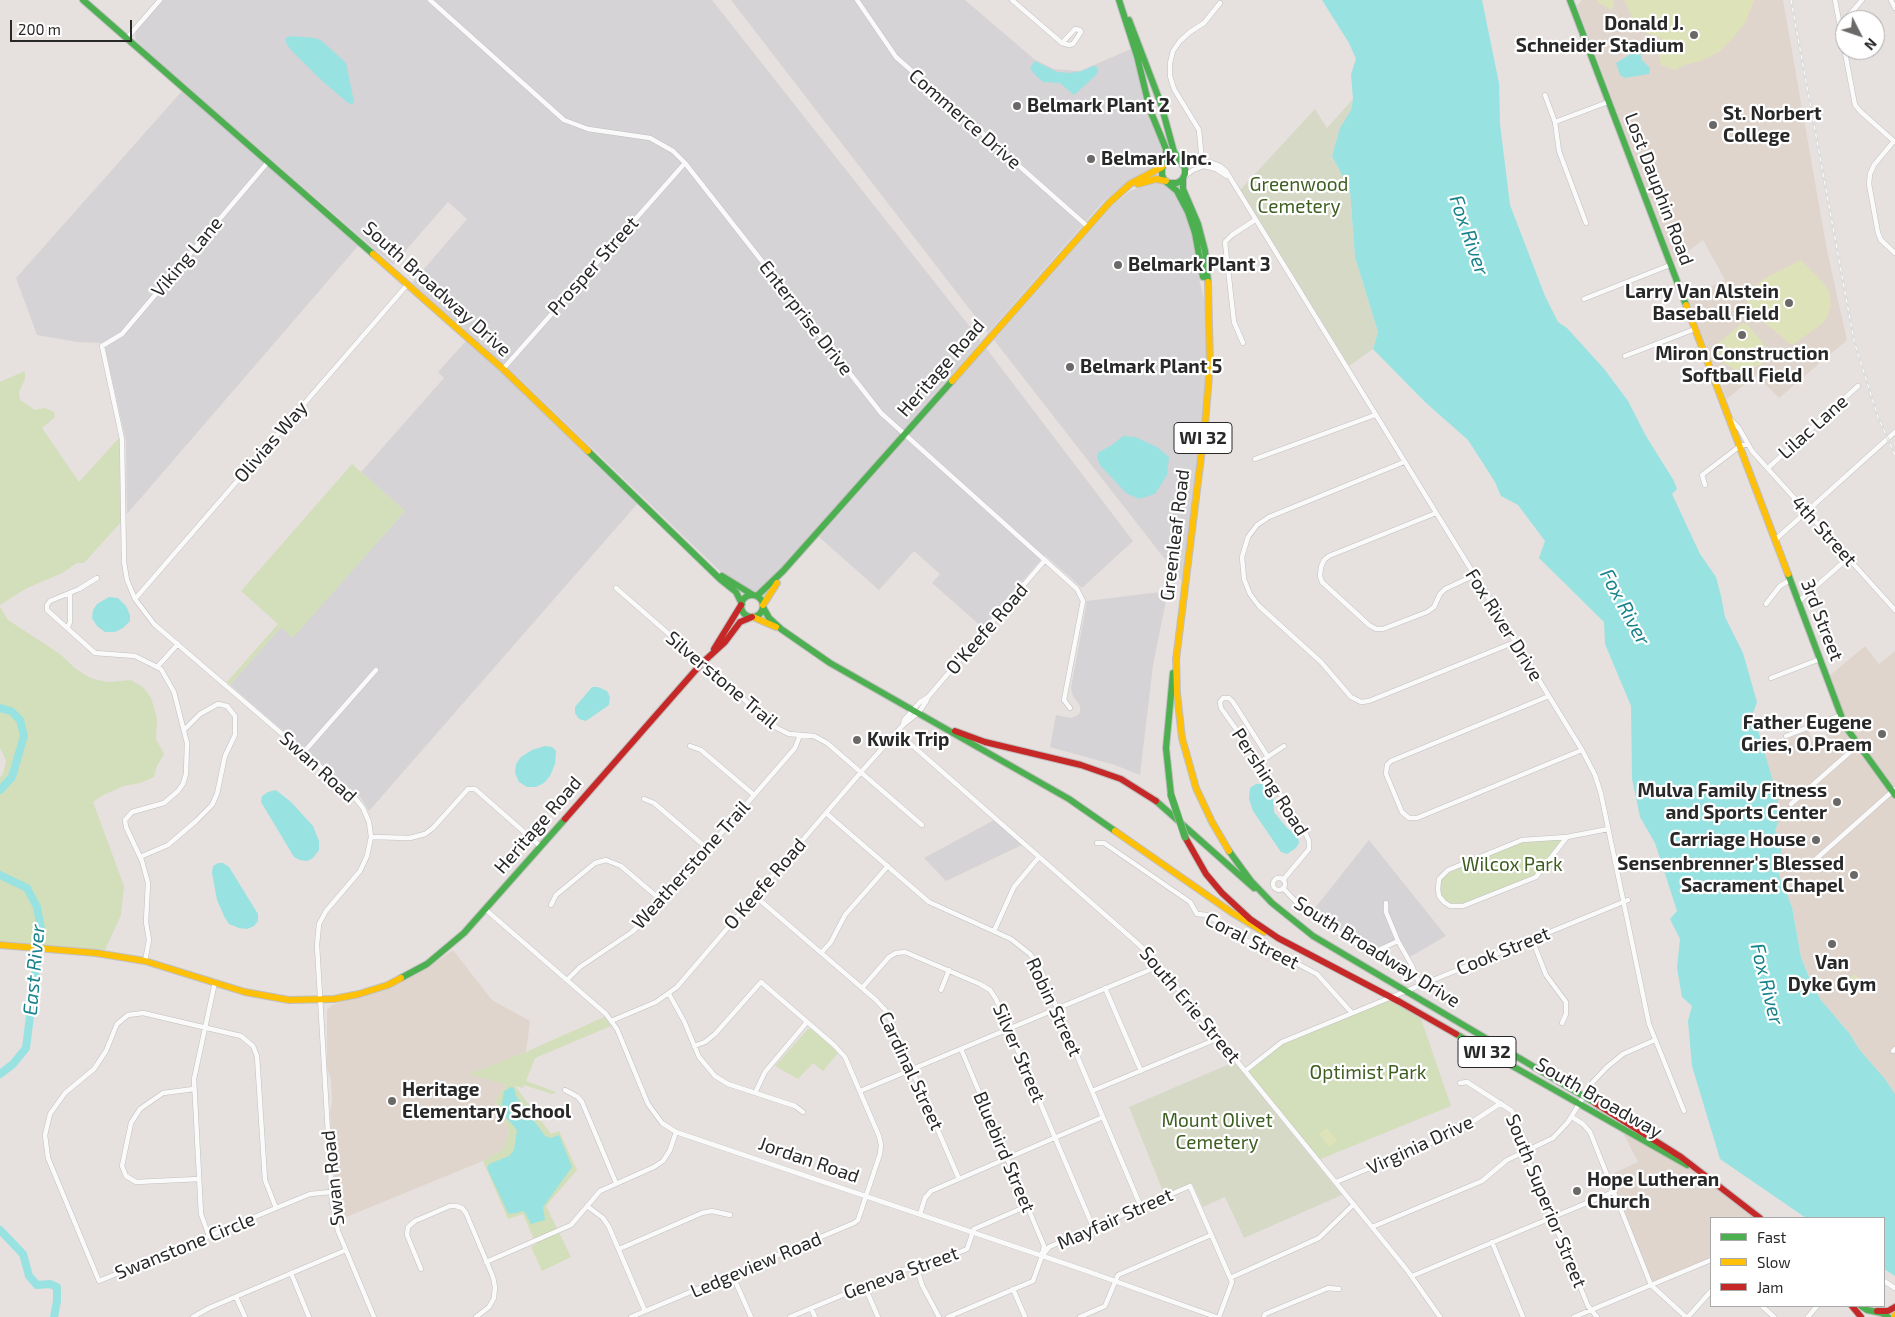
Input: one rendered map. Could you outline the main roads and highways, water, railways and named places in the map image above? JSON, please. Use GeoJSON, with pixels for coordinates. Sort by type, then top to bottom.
{"type":"FeatureCollection","features":[{"type":"Feature","properties":{"kind":"main road","name":"South Broadway Drive"},"geometry":{"type":"LineString","coordinates":[[83,0],[503,369],[721,580],[736,592],[742,604]]}},
{"type":"Feature","properties":{"kind":"main road","name":"Lost Dauphin Road"},"geometry":{"type":"LineString","coordinates":[[1570,0],[1740,446]]}},
{"type":"Feature","properties":{"kind":"main road","name":"WI 32"},"geometry":{"type":"LineString","coordinates":[[1120,2],[1141,49],[1174,152],[1185,168],[1184,177]]}},
{"type":"Feature","properties":{"kind":"main road","name":"WI 32"},"geometry":{"type":"LineString","coordinates":[[1120,2],[1140,66],[1150,110],[1166,150],[1162,175],[1168,182]]}},
{"type":"Feature","properties":{"kind":"main road"},"geometry":{"type":"LineString","coordinates":[[1164,165],[1171,160],[1180,162]]}},
{"type":"Feature","properties":{"kind":"main road","name":"Heritage Road"},"geometry":{"type":"LineString","coordinates":[[755,595],[767,589],[1087,226],[1109,203],[1136,180],[1164,165]]}},
{"type":"Feature","properties":{"kind":"main road"},"geometry":{"type":"LineString","coordinates":[[1168,182],[1177,183],[1184,177]]}},
{"type":"Feature","properties":{"kind":"main road","name":"Greenleaf Road"},"geometry":{"type":"LineString","coordinates":[[1176,658],[1208,396],[1210,364],[1205,251],[1198,224],[1183,189],[1184,177]]}},
{"type":"Feature","properties":{"kind":"main road","name":"Heritage Road"},"geometry":{"type":"LineString","coordinates":[[1125,189],[1156,179],[1168,182]]}},
{"type":"Feature","properties":{"kind":"main road","name":"Greenleaf Road"},"geometry":{"type":"LineString","coordinates":[[1168,182],[1180,196],[1192,222],[1207,297]]}},
{"type":"Feature","properties":{"kind":"main road","name":"3rd Street"},"geometry":{"type":"LineString","coordinates":[[1740,446],[1845,726],[1894,792]]}},
{"type":"Feature","properties":{"kind":"main road","name":"Heritage Road"},"geometry":{"type":"LineString","coordinates":[[763,606],[783,571]]}},
{"type":"Feature","properties":{"kind":"main road","name":"South Broadway Drive"},"geometry":{"type":"LineString","coordinates":[[716,574],[755,595]]}},
{"type":"Feature","properties":{"kind":"main road"},"geometry":{"type":"LineString","coordinates":[[755,595],[761,599],[763,606],[759,614],[752,616],[744,613],[742,604],[746,597],[755,595]]}},
{"type":"Feature","properties":{"kind":"main road","name":"Heritage Road"},"geometry":{"type":"LineString","coordinates":[[712,653],[742,604]]}},
{"type":"Feature","properties":{"kind":"main road","name":"South Broadway Drive"},"geometry":{"type":"LineString","coordinates":[[763,606],[769,618],[830,663],[1069,799],[1231,912],[1278,938]]}},
{"type":"Feature","properties":{"kind":"main road","name":"South Broadway Drive"},"geometry":{"type":"LineString","coordinates":[[752,616],[782,629]]}},
{"type":"Feature","properties":{"kind":"main road","name":"Heritage Road"},"geometry":{"type":"LineString","coordinates":[[0,945],[50,948],[145,961],[245,992],[274,998],[320,1000],[347,997],[402,979],[427,964],[454,943],[701,664],[725,642],[740,622],[752,616]]}},
{"type":"Feature","properties":{"kind":"main road","name":"WI 32"},"geometry":{"type":"LineString","coordinates":[[1176,658],[1166,737],[1168,780],[1185,837],[1206,874],[1222,893],[1250,919],[1278,938]]}},
{"type":"Feature","properties":{"kind":"main road","name":"WI 32"},"geometry":{"type":"LineString","coordinates":[[1176,658],[1177,693],[1182,738],[1196,788],[1212,822],[1231,854],[1251,881],[1272,903]]}},
{"type":"Feature","properties":{"kind":"main road","name":"South Broadway Drive"},"geometry":{"type":"LineString","coordinates":[[944,727],[985,742],[1094,768],[1133,786],[1158,802],[1183,823],[1305,931],[1681,1157],[1759,1217]]}},
{"type":"Feature","properties":{"kind":"main road","name":"South Broadway"},"geometry":{"type":"LineString","coordinates":[[1278,938],[1390,997],[1679,1162],[1695,1168]]}},
{"type":"Feature","properties":{"kind":"main road"},"geometry":{"type":"LineString","coordinates":[[1853,1307],[1862,1317],[1895,1307]]}},
{"type":"Feature","properties":{"kind":"main road"},"geometry":{"type":"LineString","coordinates":[[1863,1307],[1888,1317]]}},
{"type":"Feature","properties":{"kind":"water","name":"Fox River"},"geometry":{"type":"Polygon","coordinates":[[[1322,0],[1482,0],[1499,83],[1500,124],[1510,205],[1545,296],[1558,322],[1567,328],[1605,370],[1628,401],[1646,436],[1674,481],[1677,489],[1672,494],[1700,554],[1716,577],[1725,617],[1743,653],[1757,702],[1753,713],[1778,798],[1778,823],[1775,830],[1780,838],[1782,857],[1779,875],[1792,907],[1801,957],[1812,985],[1821,1000],[1850,1034],[1859,1049],[1885,1079],[1895,1094],[1895,1276],[1885,1270],[1885,1217],[1805,1217],[1720,1159],[1692,1066],[1688,1021],[1692,1006],[1682,997],[1677,968],[1680,939],[1670,919],[1677,911],[1655,843],[1640,817],[1632,779],[1631,706],[1605,644],[1604,622],[1539,558],[1545,541],[1518,505],[1501,496],[1495,482],[1468,440],[1425,402],[1373,349],[1378,332],[1355,257],[1350,190],[1332,156],[1340,128],[1351,110],[1353,99],[1351,74],[1356,59],[1349,43],[1322,0]]]}},
{"type":"Feature","properties":{"kind":"water"},"geometry":{"type":"Polygon","coordinates":[[[290,36],[315,38],[322,41],[346,63],[354,102],[352,104],[348,103],[319,78],[290,49],[286,43],[286,38],[290,36]]]}},
{"type":"Feature","properties":{"kind":"water"},"geometry":{"type":"Polygon","coordinates":[[[1639,49],[1642,60],[1650,68],[1649,74],[1625,78],[1620,75],[1616,63],[1639,49]]]}},
{"type":"Feature","properties":{"kind":"water"},"geometry":{"type":"Polygon","coordinates":[[[1035,61],[1057,72],[1070,73],[1082,71],[1093,66],[1097,67],[1098,71],[1074,95],[1060,83],[1043,82],[1030,68],[1035,61]]]}},
{"type":"Feature","properties":{"kind":"water"},"geometry":{"type":"Polygon","coordinates":[[[1123,436],[1135,437],[1157,447],[1169,457],[1167,475],[1155,494],[1139,499],[1126,493],[1100,465],[1097,458],[1098,453],[1123,436]]]}},
{"type":"Feature","properties":{"kind":"water"},"geometry":{"type":"Polygon","coordinates":[[[109,597],[118,598],[126,606],[130,615],[130,621],[123,628],[115,632],[105,632],[97,626],[92,618],[93,610],[97,604],[109,597]]]}},
{"type":"Feature","properties":{"kind":"water"},"geometry":{"type":"Polygon","coordinates":[[[592,687],[598,687],[607,691],[610,697],[609,705],[586,721],[579,719],[575,713],[575,707],[592,687]]]}},
{"type":"Feature","properties":{"kind":"water"},"geometry":{"type":"Polygon","coordinates":[[[545,746],[552,747],[556,751],[555,764],[550,776],[544,783],[536,787],[527,787],[519,782],[515,773],[516,764],[521,757],[532,750],[545,746]]]}},
{"type":"Feature","properties":{"kind":"water"},"geometry":{"type":"Polygon","coordinates":[[[1256,784],[1263,784],[1273,797],[1274,812],[1287,828],[1298,836],[1299,843],[1296,848],[1287,854],[1281,852],[1253,811],[1249,799],[1250,788],[1256,784]]]}},
{"type":"Feature","properties":{"kind":"water"},"geometry":{"type":"Polygon","coordinates":[[[276,790],[291,802],[313,826],[319,841],[319,850],[313,858],[307,861],[294,857],[261,802],[262,796],[276,790]]]}},
{"type":"Feature","properties":{"kind":"water"},"geometry":{"type":"Polygon","coordinates":[[[223,863],[229,867],[258,914],[258,921],[254,926],[247,929],[239,928],[229,924],[225,918],[217,900],[212,873],[213,866],[223,863]]]}},
{"type":"Feature","properties":{"kind":"water"},"geometry":{"type":"Polygon","coordinates":[[[511,1087],[514,1088],[516,1096],[545,1136],[550,1138],[559,1135],[572,1167],[543,1207],[545,1220],[531,1224],[524,1211],[508,1213],[487,1168],[489,1164],[509,1156],[514,1150],[517,1130],[501,1109],[504,1091],[511,1087]]]}},
{"type":"Feature","properties":{"kind":"waterway","name":"East River"},"geometry":{"type":"LineString","coordinates":[[0,708],[11,711],[20,720],[24,736],[12,777],[0,790]]}},
{"type":"Feature","properties":{"kind":"waterway","name":"East River"},"geometry":{"type":"LineString","coordinates":[[0,875],[27,888],[37,907],[41,929],[26,1048],[13,1064],[0,1074]]}},
{"type":"Feature","properties":{"kind":"waterway","name":"East River"},"geometry":{"type":"LineString","coordinates":[[0,1230],[23,1254],[29,1276],[37,1285],[50,1284],[57,1287],[54,1317]]}},
{"type":"Feature","properties":{"kind":"railway"},"geometry":{"type":"LineString","coordinates":[[1791,0],[1854,341],[1878,417],[1895,455]]}},
{"type":"Feature","properties":{"kind":"place","name":"Donald J. Schneider Stadium"},"geometry":{"type":"Point","coordinates":[1694,35]}},
{"type":"Feature","properties":{"kind":"place","name":"Belmark Plant 2"},"geometry":{"type":"Point","coordinates":[1017,106]}},
{"type":"Feature","properties":{"kind":"place","name":"St. Norbert College"},"geometry":{"type":"Point","coordinates":[1713,125]}},
{"type":"Feature","properties":{"kind":"place","name":"Belmark Inc."},"geometry":{"type":"Point","coordinates":[1091,159]}},
{"type":"Feature","properties":{"kind":"place","name":"Belmark Plant 3"},"geometry":{"type":"Point","coordinates":[1118,265]}},
{"type":"Feature","properties":{"kind":"place","name":"Larry Van Alstein Baseball Field"},"geometry":{"type":"Point","coordinates":[1789,303]}},
{"type":"Feature","properties":{"kind":"place","name":"Miron Construction Softball Field"},"geometry":{"type":"Point","coordinates":[1742,335]}},
{"type":"Feature","properties":{"kind":"place","name":"Belmark Plant 5"},"geometry":{"type":"Point","coordinates":[1070,367]}},
{"type":"Feature","properties":{"kind":"place","name":"Father Eugene Gries, O.Praem"},"geometry":{"type":"Point","coordinates":[1882,734]}},
{"type":"Feature","properties":{"kind":"place","name":"Kwik Trip"},"geometry":{"type":"Point","coordinates":[857,740]}},
{"type":"Feature","properties":{"kind":"place","name":"Mulva Family Fitness and Sports Center"},"geometry":{"type":"Point","coordinates":[1837,802]}},
{"type":"Feature","properties":{"kind":"place","name":"Carriage House"},"geometry":{"type":"Point","coordinates":[1816,840]}},
{"type":"Feature","properties":{"kind":"place","name":"Sensenbrenner's Blessed Sacrament Chapel"},"geometry":{"type":"Point","coordinates":[1854,875]}},
{"type":"Feature","properties":{"kind":"place","name":"Van Dyke Gym"},"geometry":{"type":"Point","coordinates":[1832,944]}},
{"type":"Feature","properties":{"kind":"place","name":"Heritage Elementary School"},"geometry":{"type":"Point","coordinates":[392,1101]}},
{"type":"Feature","properties":{"kind":"place","name":"Hope Lutheran Church"},"geometry":{"type":"Point","coordinates":[1577,1191]}},
{"type":"Feature","properties":{"kind":"park label","name":"Greenwood Cemetery"},"geometry":{"type":"Point","coordinates":[1299,196]}},
{"type":"Feature","properties":{"kind":"park label","name":"Wilcox Park"},"geometry":{"type":"Point","coordinates":[1512,865]}},
{"type":"Feature","properties":{"kind":"park label","name":"Optimist Park"},"geometry":{"type":"Point","coordinates":[1368,1073]}},
{"type":"Feature","properties":{"kind":"park label","name":"Mount Olivet Cemetery"},"geometry":{"type":"Point","coordinates":[1217,1132]}}]}
